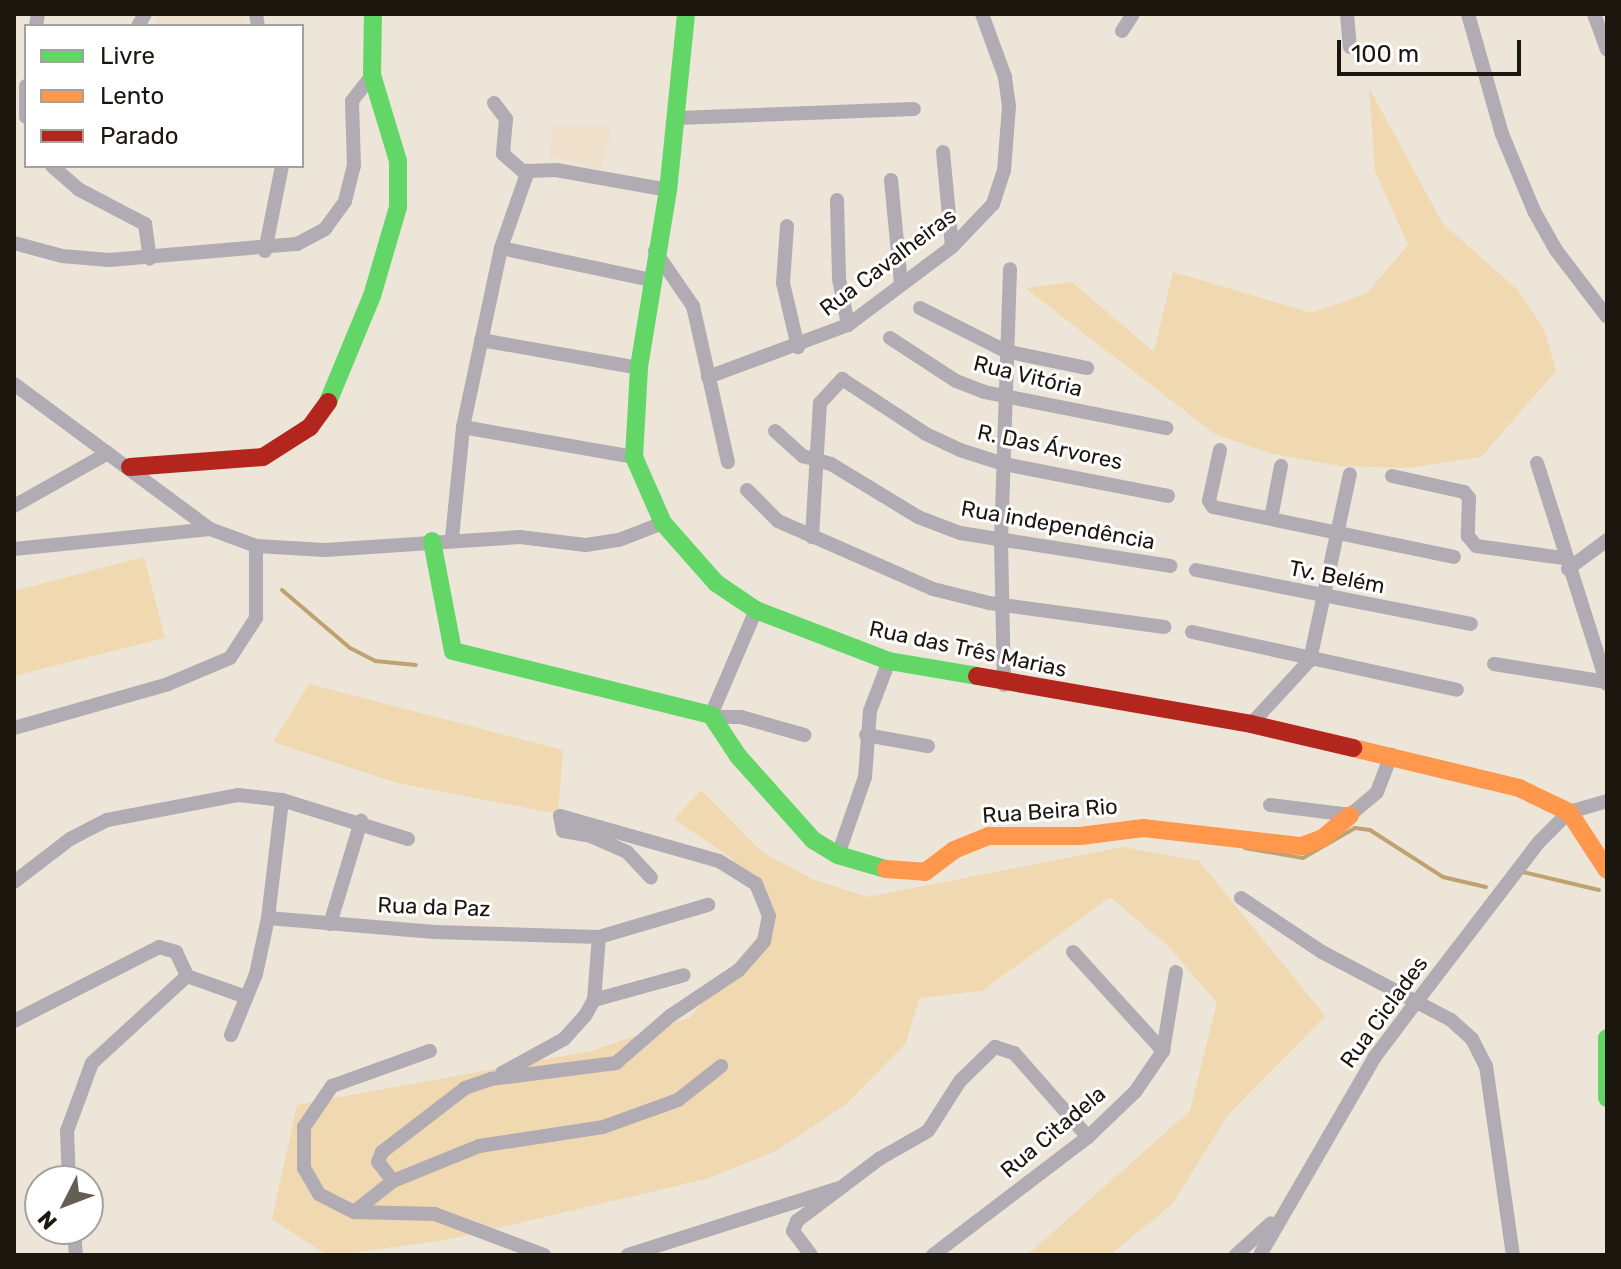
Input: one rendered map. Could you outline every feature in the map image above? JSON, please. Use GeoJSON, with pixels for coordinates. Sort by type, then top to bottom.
{"type":"FeatureCollection","features":[{"type":"Feature","properties":{"kind":"street"},"geometry":{"type":"LineString","coordinates":[[130,467],[263,457],[310,427],[327,405],[372,296],[398,207],[398,161],[372,75],[373,14]]}},
{"type":"Feature","properties":{"kind":"street","name":"Rua das Três Marias"},"geometry":{"type":"LineString","coordinates":[[686,14],[678,118],[639,368],[634,457],[663,523],[716,583],[756,610],[889,661],[1004,685],[1251,724],[1391,755],[1519,788],[1569,812]]}},
{"type":"Feature","properties":{"kind":"street","name":"Rua Cavalheiras"},"geometry":{"type":"LineString","coordinates":[[708,377],[798,347],[848,325],[952,247],[993,204],[1004,171],[1009,106],[1005,77],[982,14]]}},
{"type":"Feature","properties":{"kind":"street"},"geometry":{"type":"LineString","coordinates":[[1122,31],[1133,14]]}},
{"type":"Feature","properties":{"kind":"street"},"geometry":{"type":"LineString","coordinates":[[1347,14],[1350,47]]}},
{"type":"Feature","properties":{"kind":"street"},"geometry":{"type":"LineString","coordinates":[[1469,14],[1502,134],[1534,211],[1556,250],[1607,317]]}},
{"type":"Feature","properties":{"kind":"street"},"geometry":{"type":"LineString","coordinates":[[1594,14],[1607,50]]}},
{"type":"Feature","properties":{"kind":"street"},"geometry":{"type":"LineString","coordinates":[[14,243],[62,256],[150,259],[265,251],[297,244],[325,229],[345,201],[354,166],[352,101],[372,75]]}},
{"type":"Feature","properties":{"kind":"street"},"geometry":{"type":"LineString","coordinates":[[494,103],[506,119],[503,154],[526,174]]}},
{"type":"Feature","properties":{"kind":"street"},"geometry":{"type":"LineString","coordinates":[[678,118],[914,109]]}},
{"type":"Feature","properties":{"kind":"street"},"geometry":{"type":"LineString","coordinates":[[943,152],[952,247]]}},
{"type":"Feature","properties":{"kind":"street"},"geometry":{"type":"LineString","coordinates":[[452,538],[463,427],[501,248],[526,174],[537,167],[668,190]]}},
{"type":"Feature","properties":{"kind":"street"},"geometry":{"type":"LineString","coordinates":[[54,168],[78,189],[145,224],[150,259]]}},
{"type":"Feature","properties":{"kind":"street"},"geometry":{"type":"LineString","coordinates":[[265,251],[282,168]]}},
{"type":"Feature","properties":{"kind":"street"},"geometry":{"type":"LineString","coordinates":[[891,180],[901,284]]}},
{"type":"Feature","properties":{"kind":"street"},"geometry":{"type":"LineString","coordinates":[[837,200],[839,279],[848,325]]}},
{"type":"Feature","properties":{"kind":"street"},"geometry":{"type":"LineString","coordinates":[[787,226],[783,283],[798,347]]}},
{"type":"Feature","properties":{"kind":"street"},"geometry":{"type":"LineString","coordinates":[[501,248],[651,280]]}},
{"type":"Feature","properties":{"kind":"street"},"geometry":{"type":"LineString","coordinates":[[655,251],[693,306],[728,462]]}},
{"type":"Feature","properties":{"kind":"street"},"geometry":{"type":"LineString","coordinates":[[1004,685],[1001,541],[1010,269]]}},
{"type":"Feature","properties":{"kind":"street"},"geometry":{"type":"LineString","coordinates":[[920,308],[1005,351],[1087,368]]}},
{"type":"Feature","properties":{"kind":"street","name":"Rua Vitória"},"geometry":{"type":"LineString","coordinates":[[890,338],[956,381],[1005,397],[1166,428]]}},
{"type":"Feature","properties":{"kind":"street"},"geometry":{"type":"LineString","coordinates":[[481,340],[639,368]]}},
{"type":"Feature","properties":{"kind":"street","name":"R. Das Árvores"},"geometry":{"type":"LineString","coordinates":[[817,460],[820,403],[842,379],[926,434],[1004,464],[1168,496]]}},
{"type":"Feature","properties":{"kind":"street"},"geometry":{"type":"LineString","coordinates":[[14,384],[210,529],[256,546],[314,551],[452,538],[520,537],[586,545],[619,540],[663,523]]}},
{"type":"Feature","properties":{"kind":"street"},"geometry":{"type":"LineString","coordinates":[[463,427],[634,457]]}},
{"type":"Feature","properties":{"kind":"street","name":"Rua independência"},"geometry":{"type":"LineString","coordinates":[[775,431],[803,456],[817,460],[918,517],[1001,541],[1170,566]]}},
{"type":"Feature","properties":{"kind":"street"},"geometry":{"type":"LineString","coordinates":[[1220,450],[1209,501],[1213,507],[1454,557]]}},
{"type":"Feature","properties":{"kind":"street"},"geometry":{"type":"LineString","coordinates":[[14,506],[108,453]]}},
{"type":"Feature","properties":{"kind":"street"},"geometry":{"type":"LineString","coordinates":[[812,537],[817,460]]}},
{"type":"Feature","properties":{"kind":"street"},"geometry":{"type":"LineString","coordinates":[[1494,664],[1607,683],[1566,564],[1537,463]]}},
{"type":"Feature","properties":{"kind":"street"},"geometry":{"type":"LineString","coordinates":[[1271,518],[1281,466]]}},
{"type":"Feature","properties":{"kind":"street"},"geometry":{"type":"LineString","coordinates":[[1251,724],[1310,660],[1350,474]]}},
{"type":"Feature","properties":{"kind":"street"},"geometry":{"type":"LineString","coordinates":[[1392,476],[1464,492],[1469,498],[1468,536],[1476,546],[1566,564],[1607,540]]}},
{"type":"Feature","properties":{"kind":"street"},"geometry":{"type":"LineString","coordinates":[[747,490],[778,521],[915,583],[1001,605],[1164,627]]}},
{"type":"Feature","properties":{"kind":"street"},"geometry":{"type":"LineString","coordinates":[[14,548],[210,529]]}},
{"type":"Feature","properties":{"kind":"street"},"geometry":{"type":"LineString","coordinates":[[432,541],[448,643],[458,654],[712,716],[741,717],[804,735]]}},
{"type":"Feature","properties":{"kind":"street"},"geometry":{"type":"LineString","coordinates":[[14,728],[168,684],[230,658],[256,618],[256,546]]}},
{"type":"Feature","properties":{"kind":"street","name":"Tv. Belém"},"geometry":{"type":"LineString","coordinates":[[1196,570],[1471,624]]}},
{"type":"Feature","properties":{"kind":"street"},"geometry":{"type":"LineString","coordinates":[[712,716],[756,610]]}},
{"type":"Feature","properties":{"kind":"street"},"geometry":{"type":"LineString","coordinates":[[1192,632],[1457,690]]}},
{"type":"Feature","properties":{"kind":"street"},"geometry":{"type":"LineString","coordinates":[[838,855],[865,777],[866,735],[889,661]]}},
{"type":"Feature","properties":{"kind":"street","name":"Rua Beira Rio"},"geometry":{"type":"LineString","coordinates":[[712,716],[753,773],[813,840],[838,855],[916,873],[971,840],[989,836],[1080,836],[1143,828],[1302,846],[1323,838],[1350,815]]}},
{"type":"Feature","properties":{"kind":"street"},"geometry":{"type":"LineString","coordinates":[[866,735],[928,746]]}},
{"type":"Feature","properties":{"kind":"street"},"geometry":{"type":"LineString","coordinates":[[1270,805],[1350,815],[1377,792],[1391,755]]}},
{"type":"Feature","properties":{"kind":"street"},"geometry":{"type":"LineString","coordinates":[[14,882],[70,839],[107,820],[238,795],[282,800],[361,821],[408,839]]}},
{"type":"Feature","properties":{"kind":"street"},"geometry":{"type":"LineString","coordinates":[[231,1035],[246,997],[268,918],[282,800]]}},
{"type":"Feature","properties":{"kind":"street"},"geometry":{"type":"LineString","coordinates":[[1607,801],[1569,812],[1607,870]]}},
{"type":"Feature","properties":{"kind":"street","name":"Rua Ciclades"},"geometry":{"type":"LineString","coordinates":[[1260,1255],[1278,1218],[1374,1058],[1539,842],[1569,812]]}},
{"type":"Feature","properties":{"kind":"street"},"geometry":{"type":"LineString","coordinates":[[491,1079],[616,1063],[670,1016],[739,970],[764,941],[769,916],[756,884],[719,861],[560,816],[563,831],[627,852],[651,878]]}},
{"type":"Feature","properties":{"kind":"street"},"geometry":{"type":"LineString","coordinates":[[330,924],[361,821]]}},
{"type":"Feature","properties":{"kind":"street"},"geometry":{"type":"LineString","coordinates":[[1241,898],[1287,931],[1417,1001],[1472,1039],[1486,1066],[1513,1255]]}},
{"type":"Feature","properties":{"kind":"street","name":"Rua da Paz"},"geometry":{"type":"LineString","coordinates":[[268,918],[330,924],[599,937],[708,905]]}},
{"type":"Feature","properties":{"kind":"street"},"geometry":{"type":"LineString","coordinates":[[393,1181],[378,1162],[382,1152],[465,1088],[491,1079],[564,1039],[594,1000],[599,937]]}},
{"type":"Feature","properties":{"kind":"street"},"geometry":{"type":"LineString","coordinates":[[14,1021],[159,947],[176,952],[187,976],[246,997]]}},
{"type":"Feature","properties":{"kind":"street"},"geometry":{"type":"LineString","coordinates":[[1073,952],[1163,1051]]}},
{"type":"Feature","properties":{"kind":"street","name":"Rua Citadela"},"geometry":{"type":"LineString","coordinates":[[933,1255],[1088,1137],[1135,1092],[1163,1051],[1176,972]]}},
{"type":"Feature","properties":{"kind":"street"},"geometry":{"type":"LineString","coordinates":[[594,1000],[684,975]]}},
{"type":"Feature","properties":{"kind":"street"},"geometry":{"type":"LineString","coordinates":[[68,1165],[67,1131],[92,1063],[187,976]]}},
{"type":"Feature","properties":{"kind":"street"},"geometry":{"type":"LineString","coordinates":[[1607,1038],[1607,1098]]}},
{"type":"Feature","properties":{"kind":"street"},"geometry":{"type":"LineString","coordinates":[[811,1255],[793,1227],[839,1188],[928,1131],[960,1081],[986,1052],[1000,1046],[1014,1053],[1088,1137]]}},
{"type":"Feature","properties":{"kind":"street"},"geometry":{"type":"LineString","coordinates":[[430,1051],[332,1086],[304,1127],[304,1168],[319,1194],[354,1212],[435,1214],[544,1255]]}},
{"type":"Feature","properties":{"kind":"street"},"geometry":{"type":"LineString","coordinates":[[354,1212],[393,1181],[479,1146],[603,1127],[678,1100],[721,1066]]}},
{"type":"Feature","properties":{"kind":"street"},"geometry":{"type":"LineString","coordinates":[[628,1255],[839,1188]]}},
{"type":"Feature","properties":{"kind":"street"},"geometry":{"type":"LineString","coordinates":[[1236,1255],[1278,1218]]}},
{"type":"Feature","properties":{"kind":"shaded area"},"geometry":{"type":"Polygon","coordinates":[[[156,14],[245,14],[245,24],[156,24],[156,14]]]}},
{"type":"Feature","properties":{"kind":"shaded area"},"geometry":{"type":"Polygon","coordinates":[[[1369,88],[1443,224],[1518,290],[1544,329],[1556,371],[1481,457],[1407,468],[1340,466],[1269,453],[1215,434],[1025,288],[1072,282],[1154,352],[1173,272],[1312,313],[1367,293],[1408,245],[1375,171],[1369,88]]]}},
{"type":"Feature","properties":{"kind":"shaded area"},"geometry":{"type":"Polygon","coordinates":[[[553,126],[611,126],[602,170],[549,156],[553,126]]]}},
{"type":"Feature","properties":{"kind":"shaded area"},"geometry":{"type":"Polygon","coordinates":[[[144,557],[165,638],[14,676],[14,591],[144,557]]]}},
{"type":"Feature","properties":{"kind":"shaded area"},"geometry":{"type":"Polygon","coordinates":[[[309,684],[563,750],[558,814],[397,783],[273,742],[309,684]]]}},
{"type":"Feature","properties":{"kind":"shaded area"},"geometry":{"type":"Polygon","coordinates":[[[701,790],[762,852],[812,879],[868,897],[1123,847],[1199,861],[1325,1016],[1228,1115],[1172,1204],[1110,1255],[1027,1255],[1190,1111],[1217,1003],[1168,946],[1110,897],[982,991],[919,998],[906,1043],[845,1105],[776,1151],[706,1179],[446,1240],[336,1255],[327,1255],[272,1219],[297,1105],[591,1051],[691,1017],[773,917],[731,858],[674,819],[701,790]]]}},
{"type":"Feature","properties":{"kind":"waterway"},"geometry":{"type":"LineString","coordinates":[[282,590],[350,648],[375,661],[416,665]]}},
{"type":"Feature","properties":{"kind":"waterway"},"geometry":{"type":"LineString","coordinates":[[1245,848],[1303,858],[1355,828],[1370,830],[1443,877],[1486,887]]}},
{"type":"Feature","properties":{"kind":"waterway"},"geometry":{"type":"LineString","coordinates":[[1523,872],[1599,890]]}},
{"type":"Feature","properties":{"kind":"traffic: fast"},"geometry":{"type":"LineString","coordinates":[[328,402],[372,296],[398,207],[398,161],[372,75],[373,14]]}},
{"type":"Feature","properties":{"kind":"traffic: fast"},"geometry":{"type":"LineString","coordinates":[[686,14],[668,190],[639,368],[634,457],[663,523],[716,583],[756,610],[889,661],[977,676]]}},
{"type":"Feature","properties":{"kind":"traffic: fast"},"geometry":{"type":"LineString","coordinates":[[432,541],[453,651],[711,715],[738,756],[813,840],[838,855],[886,869]]}},
{"type":"Feature","properties":{"kind":"traffic: fast"},"geometry":{"type":"LineString","coordinates":[[1607,1038],[1607,1098]]}},
{"type":"Feature","properties":{"kind":"traffic: slow"},"geometry":{"type":"LineString","coordinates":[[1353,748],[1519,788],[1569,812],[1607,870]]}},
{"type":"Feature","properties":{"kind":"traffic: slow"},"geometry":{"type":"LineString","coordinates":[[886,869],[925,872],[954,850],[989,836],[1080,836],[1143,828],[1302,846],[1323,838],[1350,815]]}},
{"type":"Feature","properties":{"kind":"traffic: jam"},"geometry":{"type":"LineString","coordinates":[[130,467],[263,457],[310,427],[328,402]]}},
{"type":"Feature","properties":{"kind":"traffic: jam"},"geometry":{"type":"LineString","coordinates":[[977,676],[1251,724],[1353,748]]}}]}
